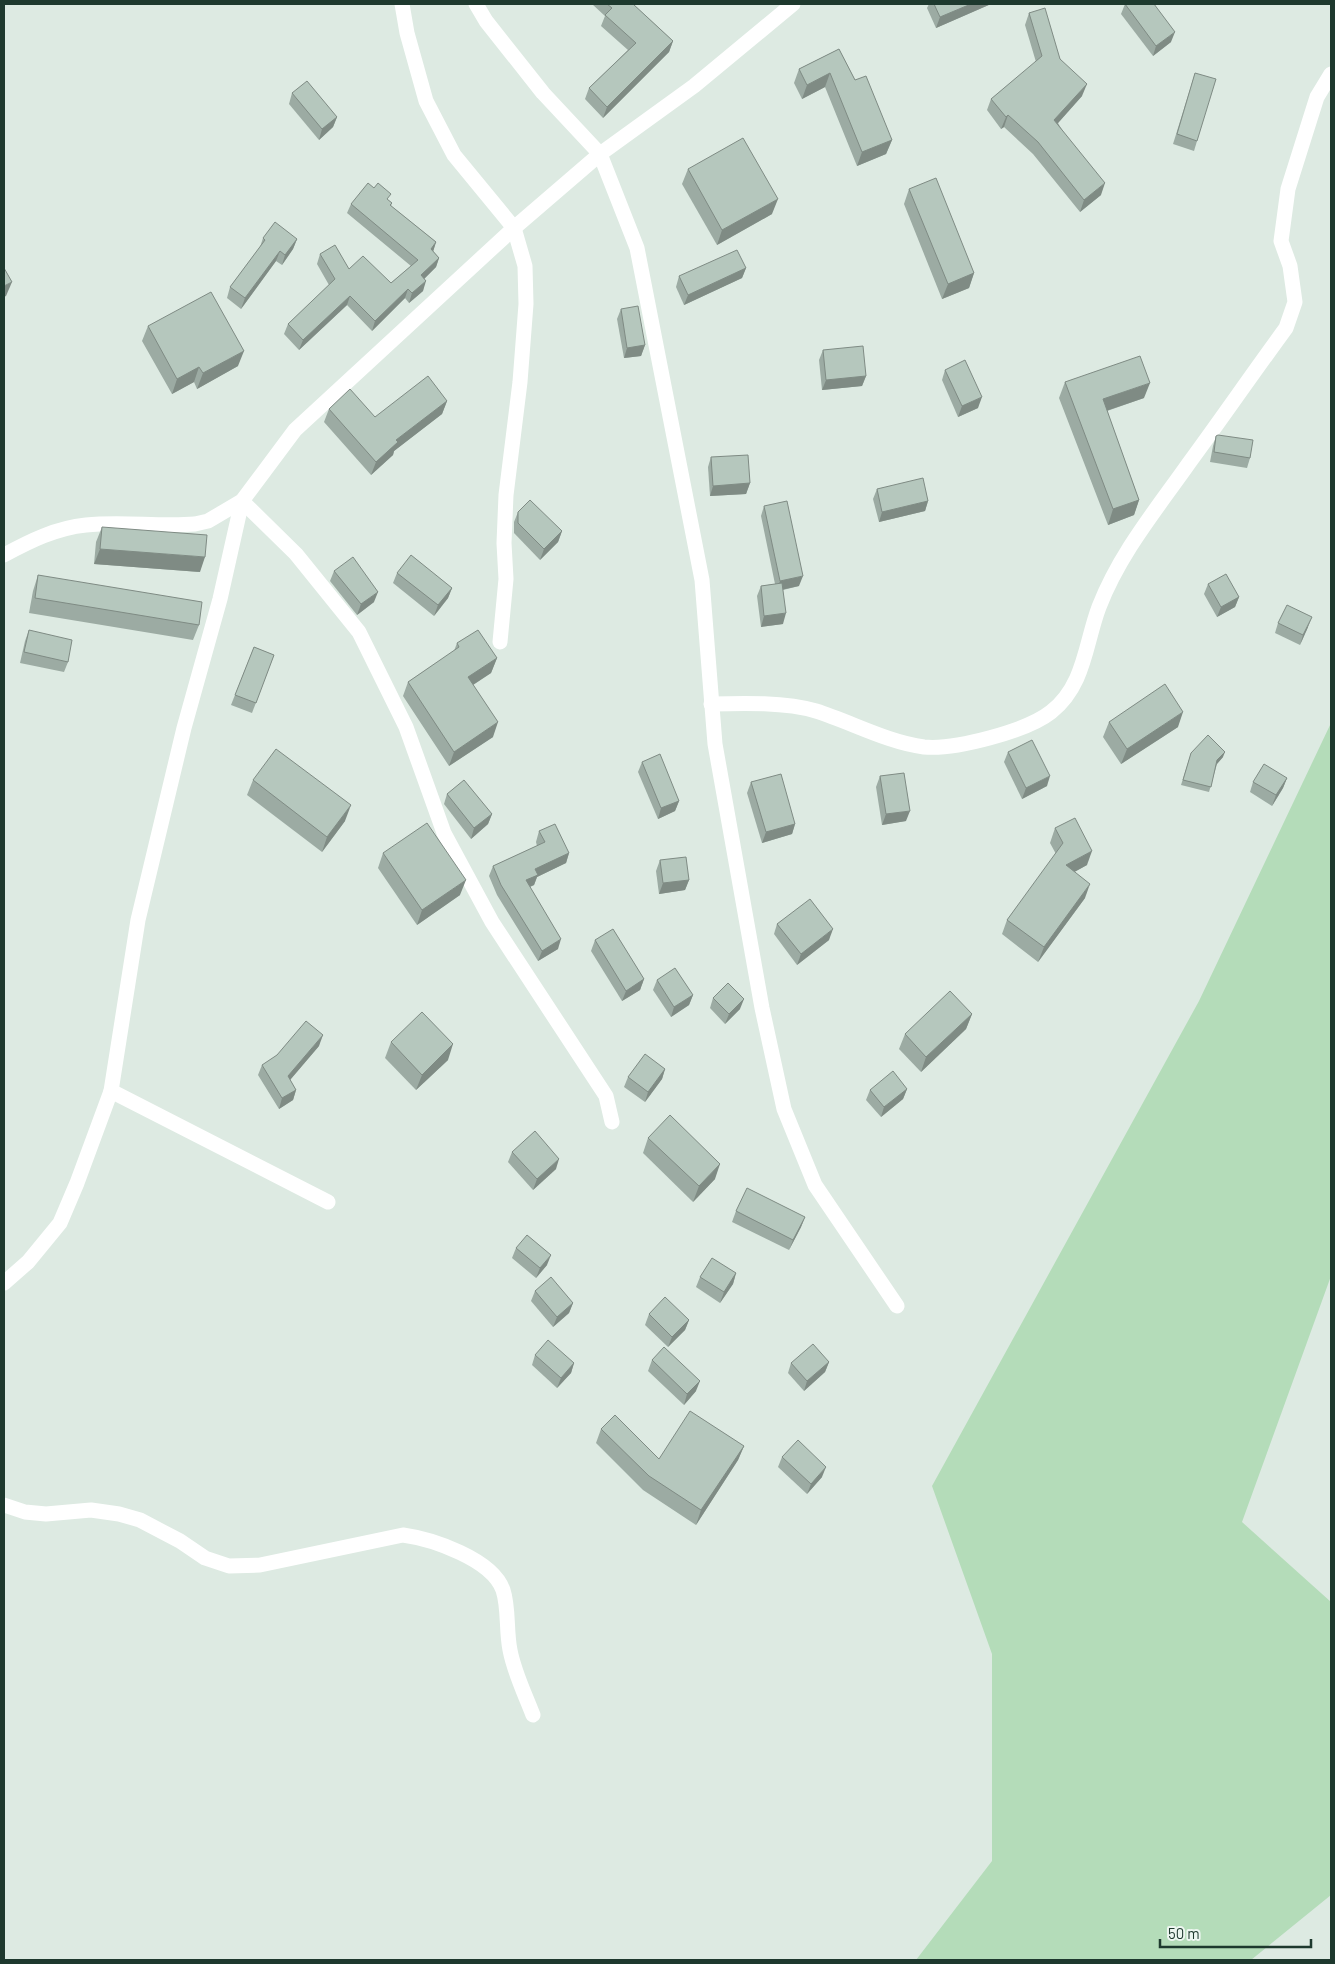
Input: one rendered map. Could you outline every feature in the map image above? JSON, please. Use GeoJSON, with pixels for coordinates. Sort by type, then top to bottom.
{"type":"FeatureCollection","features":[{"type":"Feature","properties":{"kind":"street"},"geometry":{"type":"LineString","coordinates":[[402,4],[407,33],[426,101],[454,155],[514,228],[526,266],[526,304],[520,382],[506,495],[506,579],[500,642]]}},
{"type":"Feature","properties":{"kind":"street"},"geometry":{"type":"LineString","coordinates":[[476,4],[486,21],[543,93],[600,154],[637,248],[702,580],[715,744],[740,892],[784,1109],[815,1185],[897,1306]]}},
{"type":"Feature","properties":{"kind":"street"},"geometry":{"type":"LineString","coordinates":[[4,555],[42,535],[86,525],[195,524],[208,521],[242,501],[295,430],[514,228],[600,154],[694,86],[793,4]]}},
{"type":"Feature","properties":{"kind":"street"},"geometry":{"type":"LineString","coordinates":[[711,704],[752,702],[814,710],[873,733],[924,746],[955,745],[1006,734],[1051,712],[1075,684],[1085,660],[1099,608],[1120,562],[1146,522],[1286,328],[1295,302],[1290,266],[1281,241],[1288,189],[1318,97],[1331,74]]}},
{"type":"Feature","properties":{"kind":"street"},"geometry":{"type":"LineString","coordinates":[[4,1283],[28,1262],[60,1223],[77,1184],[111,1092],[138,920],[184,728],[220,599],[242,501]]}},
{"type":"Feature","properties":{"kind":"street"},"geometry":{"type":"LineString","coordinates":[[242,501],[296,554],[358,632],[406,727],[444,833],[492,922],[606,1096],[612,1122]]}},
{"type":"Feature","properties":{"kind":"street"},"geometry":{"type":"LineString","coordinates":[[111,1092],[328,1202]]}},
{"type":"Feature","properties":{"kind":"street"},"geometry":{"type":"LineString","coordinates":[[4,1505],[25,1512],[46,1514],[91,1510],[119,1514],[140,1520],[180,1541],[205,1558],[229,1566],[260,1565],[403,1535],[423,1538],[474,1560],[496,1578],[503,1590],[510,1651],[533,1715]]}},
{"type":"Feature","properties":{"kind":"green space"},"geometry":{"type":"Polygon","coordinates":[[[1331,723],[1331,1276],[1242,1522],[1331,1602],[1331,1895],[1251,1960],[916,1960],[992,1861],[992,1654],[932,1486],[1199,1001],[1331,723]]]}},
{"type":"Feature","properties":{"kind":"building"},"geometry":{"type":"Polygon","coordinates":[[[607,4],[633,4],[673,41],[607,107],[589,88],[636,43],[605,15],[612,8],[607,4]]]}},
{"type":"Feature","properties":{"kind":"building"},"geometry":{"type":"Polygon","coordinates":[[[934,4],[971,4],[940,17],[934,4]]]}},
{"type":"Feature","properties":{"kind":"building"},"geometry":{"type":"Polygon","coordinates":[[[1125,4],[1154,4],[1175,32],[1156,46],[1125,4]]]}},
{"type":"Feature","properties":{"kind":"building"},"geometry":{"type":"Polygon","coordinates":[[[1045,8],[1060,59],[1087,84],[1054,120],[1105,183],[1084,200],[1038,142],[1008,115],[1006,117],[991,99],[1042,56],[1029,13],[1045,8]]]}},
{"type":"Feature","properties":{"kind":"building"},"geometry":{"type":"Polygon","coordinates":[[[839,49],[855,80],[866,76],[892,140],[862,152],[830,73],[807,85],[799,69],[839,49]]]}},
{"type":"Feature","properties":{"kind":"building"},"geometry":{"type":"Polygon","coordinates":[[[1195,73],[1216,79],[1197,141],[1177,134],[1195,73]]]}},
{"type":"Feature","properties":{"kind":"building"},"geometry":{"type":"Polygon","coordinates":[[[307,81],[337,117],[322,129],[292,93],[307,81]]]}},
{"type":"Feature","properties":{"kind":"building"},"geometry":{"type":"Polygon","coordinates":[[[743,138],[778,199],[722,230],[688,169],[743,138]]]}},
{"type":"Feature","properties":{"kind":"building"},"geometry":{"type":"Polygon","coordinates":[[[936,178],[974,273],[948,284],[909,189],[936,178]]]}},
{"type":"Feature","properties":{"kind":"building"},"geometry":{"type":"Polygon","coordinates":[[[368,183],[374,188],[378,183],[391,194],[387,199],[392,203],[390,205],[436,242],[431,249],[439,258],[421,275],[426,281],[412,293],[408,289],[375,321],[350,296],[303,340],[288,324],[335,279],[320,254],[335,245],[349,269],[363,256],[391,283],[418,260],[351,204],[368,183]]]}},
{"type":"Feature","properties":{"kind":"building"},"geometry":{"type":"Polygon","coordinates":[[[275,222],[297,239],[285,255],[280,251],[245,298],[230,287],[265,240],[263,238],[275,222]]]}},
{"type":"Feature","properties":{"kind":"building"},"geometry":{"type":"Polygon","coordinates":[[[737,250],[746,268],[688,295],[679,276],[737,250]]]}},
{"type":"Feature","properties":{"kind":"building"},"geometry":{"type":"Polygon","coordinates":[[[4,268],[12,282],[4,286],[4,268]]]}},
{"type":"Feature","properties":{"kind":"building"},"geometry":{"type":"Polygon","coordinates":[[[211,292],[244,351],[203,373],[199,367],[177,379],[148,326],[211,292]]]}},
{"type":"Feature","properties":{"kind":"building"},"geometry":{"type":"Polygon","coordinates":[[[638,306],[645,345],[627,348],[621,309],[638,306]]]}},
{"type":"Feature","properties":{"kind":"building"},"geometry":{"type":"Polygon","coordinates":[[[863,346],[866,376],[826,380],[823,350],[863,346]]]}},
{"type":"Feature","properties":{"kind":"building"},"geometry":{"type":"Polygon","coordinates":[[[1140,356],[1150,383],[1103,399],[1139,500],[1113,509],[1065,382],[1140,356]]]}},
{"type":"Feature","properties":{"kind":"building"},"geometry":{"type":"Polygon","coordinates":[[[965,360],[982,397],[962,406],[945,370],[965,360]]]}},
{"type":"Feature","properties":{"kind":"building"},"geometry":{"type":"Polygon","coordinates":[[[428,376],[447,401],[396,440],[398,442],[376,462],[329,409],[350,389],[375,417],[428,376]]]}},
{"type":"Feature","properties":{"kind":"building"},"geometry":{"type":"Polygon","coordinates":[[[1216,436],[1253,440],[1250,458],[1214,452],[1216,436]]]}},
{"type":"Feature","properties":{"kind":"building"},"geometry":{"type":"Polygon","coordinates":[[[748,455],[750,483],[713,486],[711,457],[748,455]]]}},
{"type":"Feature","properties":{"kind":"building"},"geometry":{"type":"Polygon","coordinates":[[[923,478],[928,501],[882,512],[877,489],[923,478]]]}},
{"type":"Feature","properties":{"kind":"building"},"geometry":{"type":"Polygon","coordinates":[[[530,500],[562,531],[544,549],[518,523],[518,512],[530,500]]]}},
{"type":"Feature","properties":{"kind":"building"},"geometry":{"type":"Polygon","coordinates":[[[787,501],[803,576],[780,581],[764,506],[787,501]]]}},
{"type":"Feature","properties":{"kind":"building"},"geometry":{"type":"Polygon","coordinates":[[[102,527],[207,535],[205,557],[100,549],[102,527]]]}},
{"type":"Feature","properties":{"kind":"building"},"geometry":{"type":"Polygon","coordinates":[[[411,555],[452,588],[438,605],[397,573],[411,555]]]}},
{"type":"Feature","properties":{"kind":"building"},"geometry":{"type":"Polygon","coordinates":[[[353,557],[378,592],[361,604],[334,571],[353,557]]]}},
{"type":"Feature","properties":{"kind":"building"},"geometry":{"type":"Polygon","coordinates":[[[1226,574],[1239,597],[1221,607],[1208,584],[1226,574]]]}},
{"type":"Feature","properties":{"kind":"building"},"geometry":{"type":"Polygon","coordinates":[[[38,575],[202,602],[199,625],[35,598],[38,575]]]}},
{"type":"Feature","properties":{"kind":"building"},"geometry":{"type":"Polygon","coordinates":[[[782,583],[786,613],[764,616],[761,586],[782,583]]]}},
{"type":"Feature","properties":{"kind":"building"},"geometry":{"type":"Polygon","coordinates":[[[1287,605],[1312,617],[1303,635],[1278,623],[1287,605]]]}},
{"type":"Feature","properties":{"kind":"building"},"geometry":{"type":"Polygon","coordinates":[[[29,630],[72,640],[68,662],[24,652],[29,630]]]}},
{"type":"Feature","properties":{"kind":"building"},"geometry":{"type":"Polygon","coordinates":[[[478,630],[497,658],[468,677],[498,722],[454,752],[408,682],[459,647],[457,643],[478,630]]]}},
{"type":"Feature","properties":{"kind":"building"},"geometry":{"type":"Polygon","coordinates":[[[254,647],[274,655],[256,703],[235,695],[254,647]]]}},
{"type":"Feature","properties":{"kind":"building"},"geometry":{"type":"Polygon","coordinates":[[[1165,684],[1183,712],[1127,749],[1109,722],[1165,684]]]}},
{"type":"Feature","properties":{"kind":"building"},"geometry":{"type":"Polygon","coordinates":[[[1208,735],[1225,752],[1217,760],[1211,787],[1183,780],[1191,753],[1208,735]]]}},
{"type":"Feature","properties":{"kind":"building"},"geometry":{"type":"Polygon","coordinates":[[[1032,740],[1050,776],[1026,788],[1008,752],[1032,740]]]}},
{"type":"Feature","properties":{"kind":"building"},"geometry":{"type":"Polygon","coordinates":[[[276,749],[351,805],[327,837],[253,780],[276,749]]]}},
{"type":"Feature","properties":{"kind":"building"},"geometry":{"type":"Polygon","coordinates":[[[660,754],[679,801],[661,808],[642,762],[660,754]]]}},
{"type":"Feature","properties":{"kind":"building"},"geometry":{"type":"Polygon","coordinates":[[[1264,764],[1287,778],[1276,795],[1253,782],[1264,764]]]}},
{"type":"Feature","properties":{"kind":"building"},"geometry":{"type":"Polygon","coordinates":[[[904,773],[910,811],[886,814],[880,776],[904,773]]]}},
{"type":"Feature","properties":{"kind":"building"},"geometry":{"type":"Polygon","coordinates":[[[781,774],[795,824],[766,832],[751,782],[781,774]]]}},
{"type":"Feature","properties":{"kind":"building"},"geometry":{"type":"Polygon","coordinates":[[[464,780],[492,814],[474,828],[447,794],[464,780]]]}},
{"type":"Feature","properties":{"kind":"building"},"geometry":{"type":"Polygon","coordinates":[[[1075,818],[1092,851],[1066,865],[1090,884],[1044,947],[1007,920],[1063,843],[1055,828],[1075,818]]]}},
{"type":"Feature","properties":{"kind":"building"},"geometry":{"type":"Polygon","coordinates":[[[427,823],[466,880],[422,910],[383,853],[427,823]]]}},
{"type":"Feature","properties":{"kind":"building"},"geometry":{"type":"Polygon","coordinates":[[[555,824],[569,853],[535,869],[538,875],[526,880],[561,939],[542,951],[501,885],[493,866],[545,842],[539,831],[555,824]]]}},
{"type":"Feature","properties":{"kind":"building"},"geometry":{"type":"Polygon","coordinates":[[[686,857],[689,880],[663,883],[660,860],[686,857]]]}},
{"type":"Feature","properties":{"kind":"building"},"geometry":{"type":"Polygon","coordinates":[[[810,899],[833,929],[801,954],[777,924],[810,899]]]}},
{"type":"Feature","properties":{"kind":"building"},"geometry":{"type":"Polygon","coordinates":[[[613,929],[644,979],[626,991],[595,940],[613,929]]]}},
{"type":"Feature","properties":{"kind":"building"},"geometry":{"type":"Polygon","coordinates":[[[675,968],[693,995],[674,1007],[657,980],[675,968]]]}},
{"type":"Feature","properties":{"kind":"building"},"geometry":{"type":"Polygon","coordinates":[[[728,983],[744,999],[729,1014],[713,998],[728,983]]]}},
{"type":"Feature","properties":{"kind":"building"},"geometry":{"type":"Polygon","coordinates":[[[950,991],[972,1014],[926,1057],[905,1034],[950,991]]]}},
{"type":"Feature","properties":{"kind":"building"},"geometry":{"type":"Polygon","coordinates":[[[422,1012],[453,1044],[422,1075],[391,1042],[422,1012]]]}},
{"type":"Feature","properties":{"kind":"building"},"geometry":{"type":"Polygon","coordinates":[[[306,1021],[323,1035],[288,1076],[296,1090],[282,1098],[262,1065],[277,1055],[306,1021]]]}},
{"type":"Feature","properties":{"kind":"building"},"geometry":{"type":"Polygon","coordinates":[[[645,1054],[665,1069],[648,1092],[628,1077],[645,1054]]]}},
{"type":"Feature","properties":{"kind":"building"},"geometry":{"type":"Polygon","coordinates":[[[893,1071],[907,1089],[884,1107],[870,1090],[893,1071]]]}},
{"type":"Feature","properties":{"kind":"building"},"geometry":{"type":"Polygon","coordinates":[[[670,1115],[720,1164],[699,1186],[648,1138],[670,1115]]]}},
{"type":"Feature","properties":{"kind":"building"},"geometry":{"type":"Polygon","coordinates":[[[535,1131],[559,1159],[537,1179],[512,1152],[535,1131]]]}},
{"type":"Feature","properties":{"kind":"building"},"geometry":{"type":"Polygon","coordinates":[[[747,1188],[805,1217],[793,1240],[736,1211],[747,1188]]]}},
{"type":"Feature","properties":{"kind":"building"},"geometry":{"type":"Polygon","coordinates":[[[527,1235],[551,1255],[540,1268],[516,1248],[527,1235]]]}},
{"type":"Feature","properties":{"kind":"building"},"geometry":{"type":"Polygon","coordinates":[[[712,1258],[736,1273],[724,1292],[700,1277],[712,1258]]]}},
{"type":"Feature","properties":{"kind":"building"},"geometry":{"type":"Polygon","coordinates":[[[551,1277],[573,1303],[557,1317],[535,1291],[551,1277]]]}},
{"type":"Feature","properties":{"kind":"building"},"geometry":{"type":"Polygon","coordinates":[[[665,1297],[689,1320],[672,1337],[649,1314],[665,1297]]]}},
{"type":"Feature","properties":{"kind":"building"},"geometry":{"type":"Polygon","coordinates":[[[548,1340],[574,1363],[561,1378],[535,1355],[548,1340]]]}},
{"type":"Feature","properties":{"kind":"building"},"geometry":{"type":"Polygon","coordinates":[[[813,1344],[829,1362],[807,1381],[791,1363],[813,1344]]]}},
{"type":"Feature","properties":{"kind":"building"},"geometry":{"type":"Polygon","coordinates":[[[664,1347],[700,1381],[687,1394],[652,1360],[664,1347]]]}},
{"type":"Feature","properties":{"kind":"building"},"geometry":{"type":"Polygon","coordinates":[[[690,1411],[744,1446],[701,1510],[649,1476],[601,1429],[615,1415],[659,1459],[690,1411]]]}},
{"type":"Feature","properties":{"kind":"building"},"geometry":{"type":"Polygon","coordinates":[[[798,1440],[826,1467],[811,1484],[782,1457],[798,1440]]]}}]}
